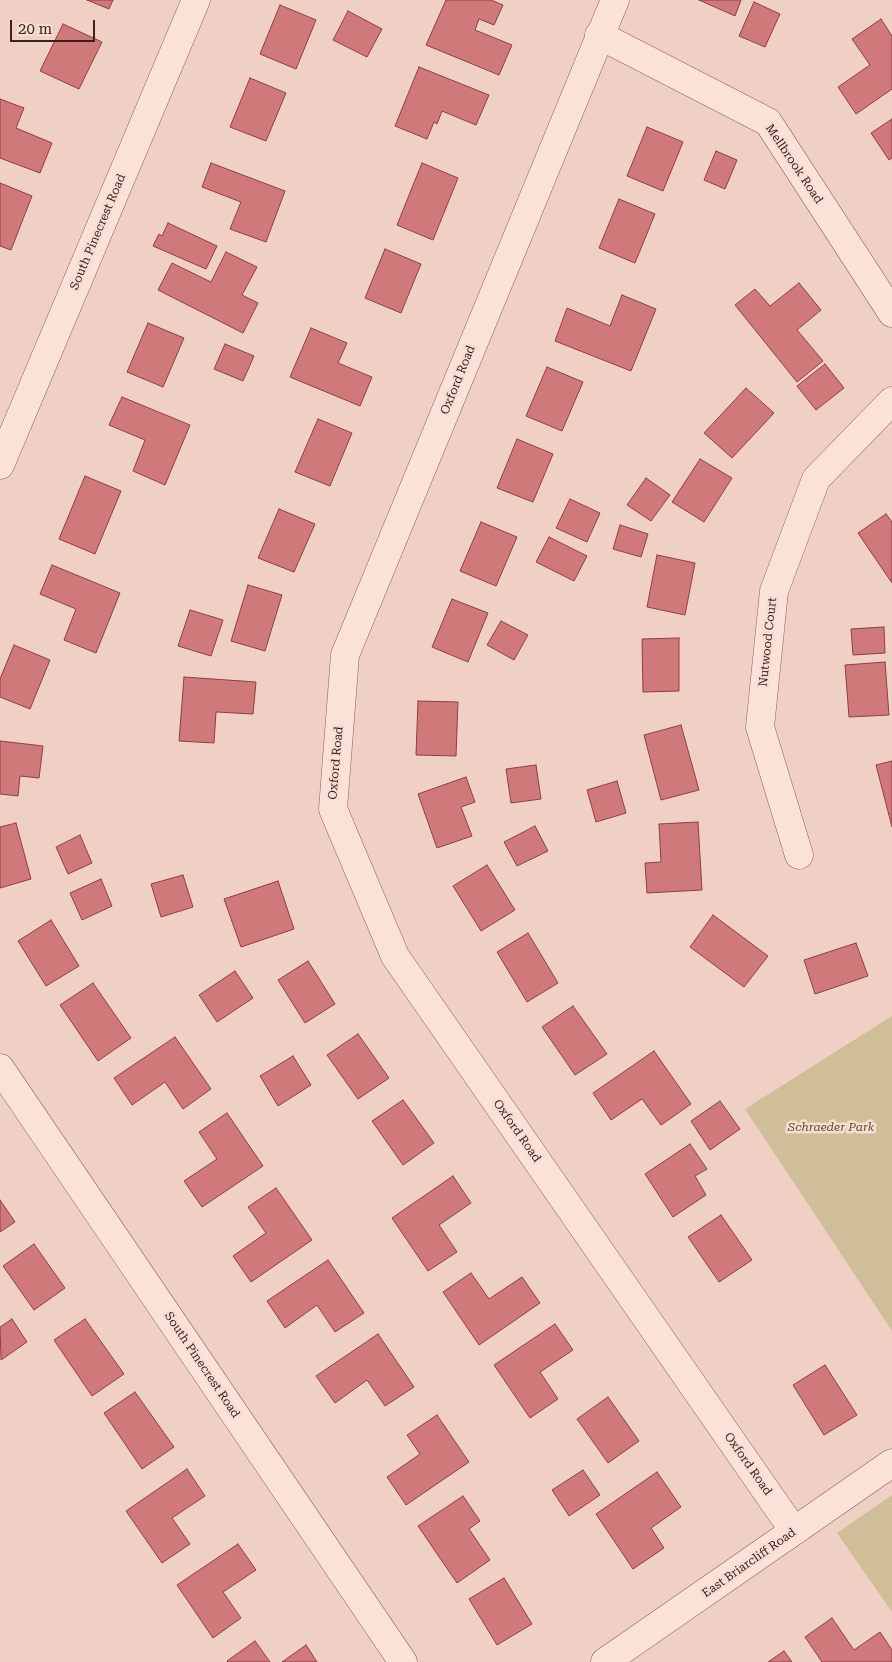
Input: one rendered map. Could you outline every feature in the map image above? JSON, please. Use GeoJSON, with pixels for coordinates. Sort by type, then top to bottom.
{"type":"FeatureCollection","features":[{"type":"Feature","properties":{"kind":"street","name":"South Pinecrest Road"},"geometry":{"type":"LineString","coordinates":[[0,465],[196,0]]}},
{"type":"Feature","properties":{"kind":"street","name":"Oxford Road"},"geometry":{"type":"LineString","coordinates":[[615,0],[345,655],[332,809],[395,956],[794,1531]]}},
{"type":"Feature","properties":{"kind":"street","name":"Mellbrook Road"},"geometry":{"type":"LineString","coordinates":[[599,35],[768,122],[892,312]]}},
{"type":"Feature","properties":{"kind":"street","name":"Nutwood Court"},"geometry":{"type":"LineString","coordinates":[[799,855],[760,727],[774,591],[816,479],[892,401]]}},
{"type":"Feature","properties":{"kind":"street","name":"South Pinecrest Road"},"geometry":{"type":"LineString","coordinates":[[0,1068],[404,1662]]}},
{"type":"Feature","properties":{"kind":"street","name":"East Briarcliff Road"},"geometry":{"type":"LineString","coordinates":[[605,1662],[892,1463]]}},
{"type":"Feature","properties":{"kind":"green space","name":"Schraeder Park"},"geometry":{"type":"Polygon","coordinates":[[[892,1016],[892,1331],[745,1109],[892,1016]]]}},
{"type":"Feature","properties":{"kind":"green space"},"geometry":{"type":"Polygon","coordinates":[[[892,1495],[892,1612],[837,1533],[892,1495]]]}},
{"type":"Feature","properties":{"kind":"building"},"geometry":{"type":"Polygon","coordinates":[[[87,0],[113,0],[109,9],[87,0]]]}},
{"type":"Feature","properties":{"kind":"building"},"geometry":{"type":"Polygon","coordinates":[[[446,0],[491,0],[503,5],[494,25],[479,19],[475,30],[512,45],[499,75],[426,45],[446,0]]]}},
{"type":"Feature","properties":{"kind":"building"},"geometry":{"type":"Polygon","coordinates":[[[699,0],[741,0],[735,16],[699,0]]]}},
{"type":"Feature","properties":{"kind":"building"},"geometry":{"type":"Polygon","coordinates":[[[754,2],[780,14],[765,47],[739,36],[754,2]]]}},
{"type":"Feature","properties":{"kind":"building"},"geometry":{"type":"Polygon","coordinates":[[[280,5],[316,20],[296,69],[260,54],[280,5]]]}},
{"type":"Feature","properties":{"kind":"building"},"geometry":{"type":"Polygon","coordinates":[[[348,11],[382,29],[367,57],[333,40],[348,11]]]}},
{"type":"Feature","properties":{"kind":"building"},"geometry":{"type":"Polygon","coordinates":[[[881,19],[892,36],[892,89],[856,114],[838,87],[870,65],[852,39],[881,19]]]}},
{"type":"Feature","properties":{"kind":"building"},"geometry":{"type":"Polygon","coordinates":[[[63,24],[102,42],[79,89],[40,71],[63,24]]]}},
{"type":"Feature","properties":{"kind":"building"},"geometry":{"type":"Polygon","coordinates":[[[419,67],[489,95],[476,125],[442,111],[437,124],[434,122],[427,139],[395,126],[419,67]]]}},
{"type":"Feature","properties":{"kind":"building"},"geometry":{"type":"Polygon","coordinates":[[[250,78],[286,93],[266,141],[230,127],[250,78]]]}},
{"type":"Feature","properties":{"kind":"building"},"geometry":{"type":"Polygon","coordinates":[[[0,99],[24,108],[16,128],[52,143],[40,173],[0,158],[0,99]]]}},
{"type":"Feature","properties":{"kind":"building"},"geometry":{"type":"Polygon","coordinates":[[[892,119],[892,158],[889,160],[871,133],[892,119]]]}},
{"type":"Feature","properties":{"kind":"building"},"geometry":{"type":"Polygon","coordinates":[[[647,127],[683,142],[663,191],[627,176],[647,127]]]}},
{"type":"Feature","properties":{"kind":"building"},"geometry":{"type":"Polygon","coordinates":[[[716,151],[737,160],[725,189],[704,180],[716,151]]]}},
{"type":"Feature","properties":{"kind":"building"},"geometry":{"type":"Polygon","coordinates":[[[211,163],[285,191],[266,242],[230,229],[241,202],[202,187],[211,163]]]}},
{"type":"Feature","properties":{"kind":"building"},"geometry":{"type":"Polygon","coordinates":[[[422,163],[458,178],[433,240],[397,225],[422,163]]]}},
{"type":"Feature","properties":{"kind":"building"},"geometry":{"type":"Polygon","coordinates":[[[0,183],[32,196],[11,250],[0,246],[0,183]]]}},
{"type":"Feature","properties":{"kind":"building"},"geometry":{"type":"Polygon","coordinates":[[[619,199],[655,214],[635,263],[599,248],[619,199]]]}},
{"type":"Feature","properties":{"kind":"building"},"geometry":{"type":"Polygon","coordinates":[[[168,223],[217,246],[206,269],[153,246],[159,234],[162,236],[168,223]]]}},
{"type":"Feature","properties":{"kind":"building"},"geometry":{"type":"Polygon","coordinates":[[[385,249],[421,264],[401,313],[365,298],[385,249]]]}},
{"type":"Feature","properties":{"kind":"building"},"geometry":{"type":"Polygon","coordinates":[[[226,252],[257,267],[242,295],[258,303],[243,333],[158,290],[172,263],[211,282],[226,252]]]}},
{"type":"Feature","properties":{"kind":"building"},"geometry":{"type":"Polygon","coordinates":[[[799,283],[821,310],[797,330],[823,361],[797,382],[735,305],[755,289],[770,306],[799,283]]]}},
{"type":"Feature","properties":{"kind":"building"},"geometry":{"type":"Polygon","coordinates":[[[622,295],[656,309],[631,371],[555,341],[567,308],[610,326],[622,295]]]}},
{"type":"Feature","properties":{"kind":"building"},"geometry":{"type":"Polygon","coordinates":[[[148,323],[184,338],[163,387],[127,372],[148,323]]]}},
{"type":"Feature","properties":{"kind":"building"},"geometry":{"type":"Polygon","coordinates":[[[311,328],[347,343],[338,363],[372,377],[360,406],[290,377],[311,328]]]}},
{"type":"Feature","properties":{"kind":"building"},"geometry":{"type":"Polygon","coordinates":[[[225,344],[254,356],[243,381],[214,369],[225,344]]]}},
{"type":"Feature","properties":{"kind":"building"},"geometry":{"type":"Polygon","coordinates":[[[825,364],[844,388],[816,410],[797,386],[825,364]]]}},
{"type":"Feature","properties":{"kind":"building"},"geometry":{"type":"Polygon","coordinates":[[[547,367],[583,382],[562,431],[526,416],[547,367]]]}},
{"type":"Feature","properties":{"kind":"building"},"geometry":{"type":"Polygon","coordinates":[[[746,388],[774,413],[732,458],[704,433],[746,388]]]}},
{"type":"Feature","properties":{"kind":"building"},"geometry":{"type":"Polygon","coordinates":[[[122,397],[190,425],[165,485],[133,471],[145,440],[109,425],[122,397]]]}},
{"type":"Feature","properties":{"kind":"building"},"geometry":{"type":"Polygon","coordinates":[[[318,419],[352,433],[330,486],[295,472],[318,419]]]}},
{"type":"Feature","properties":{"kind":"building"},"geometry":{"type":"Polygon","coordinates":[[[517,439],[553,454],[533,502],[497,488],[517,439]]]}},
{"type":"Feature","properties":{"kind":"building"},"geometry":{"type":"Polygon","coordinates":[[[700,459],[732,478],[704,522],[672,502],[700,459]]]}},
{"type":"Feature","properties":{"kind":"building"},"geometry":{"type":"Polygon","coordinates":[[[85,476],[121,491],[95,554],[59,539],[85,476]]]}},
{"type":"Feature","properties":{"kind":"building"},"geometry":{"type":"Polygon","coordinates":[[[646,478],[670,495],[651,521],[627,505],[646,478]]]}},
{"type":"Feature","properties":{"kind":"building"},"geometry":{"type":"Polygon","coordinates":[[[570,499],[600,513],[587,542],[556,528],[570,499]]]}},
{"type":"Feature","properties":{"kind":"building"},"geometry":{"type":"Polygon","coordinates":[[[279,509],[315,524],[294,572],[258,558],[279,509]]]}},
{"type":"Feature","properties":{"kind":"building"},"geometry":{"type":"Polygon","coordinates":[[[886,514],[892,522],[892,583],[858,533],[886,514]]]}},
{"type":"Feature","properties":{"kind":"building"},"geometry":{"type":"Polygon","coordinates":[[[481,522],[517,537],[496,586],[460,571],[481,522]]]}},
{"type":"Feature","properties":{"kind":"building"},"geometry":{"type":"Polygon","coordinates":[[[620,525],[648,534],[641,557],[613,549],[620,525]]]}},
{"type":"Feature","properties":{"kind":"building"},"geometry":{"type":"Polygon","coordinates":[[[549,537],[587,556],[574,581],[536,562],[549,537]]]}},
{"type":"Feature","properties":{"kind":"building"},"geometry":{"type":"Polygon","coordinates":[[[657,555],[695,563],[685,615],[647,607],[657,555]]]}},
{"type":"Feature","properties":{"kind":"building"},"geometry":{"type":"Polygon","coordinates":[[[52,565],[120,593],[96,653],[64,640],[76,609],[40,594],[52,565]]]}},
{"type":"Feature","properties":{"kind":"building"},"geometry":{"type":"Polygon","coordinates":[[[248,585],[282,595],[265,651],[231,641],[248,585]]]}},
{"type":"Feature","properties":{"kind":"building"},"geometry":{"type":"Polygon","coordinates":[[[452,599],[488,613],[468,662],[432,647],[452,599]]]}},
{"type":"Feature","properties":{"kind":"building"},"geometry":{"type":"Polygon","coordinates":[[[190,610],[223,620],[211,656],[178,646],[190,610]]]}},
{"type":"Feature","properties":{"kind":"building"},"geometry":{"type":"Polygon","coordinates":[[[501,621],[528,635],[514,660],[487,645],[501,621]]]}},
{"type":"Feature","properties":{"kind":"building"},"geometry":{"type":"Polygon","coordinates":[[[884,627],[885,653],[853,655],[851,629],[884,627]]]}},
{"type":"Feature","properties":{"kind":"building"},"geometry":{"type":"Polygon","coordinates":[[[679,638],[679,691],[643,692],[642,639],[679,638]]]}},
{"type":"Feature","properties":{"kind":"building"},"geometry":{"type":"Polygon","coordinates":[[[14,645],[50,660],[30,709],[0,697],[0,679],[14,645]]]}},
{"type":"Feature","properties":{"kind":"building"},"geometry":{"type":"Polygon","coordinates":[[[885,662],[889,715],[849,717],[845,665],[885,662]]]}},
{"type":"Feature","properties":{"kind":"building"},"geometry":{"type":"Polygon","coordinates":[[[184,677],[256,682],[253,714],[216,712],[214,743],[179,741],[184,677]]]}},
{"type":"Feature","properties":{"kind":"building"},"geometry":{"type":"Polygon","coordinates":[[[418,701],[458,702],[456,756],[416,755],[418,701]]]}},
{"type":"Feature","properties":{"kind":"building"},"geometry":{"type":"Polygon","coordinates":[[[681,725],[699,790],[661,800],[644,735],[681,725]]]}},
{"type":"Feature","properties":{"kind":"building"},"geometry":{"type":"Polygon","coordinates":[[[0,741],[43,746],[39,778],[20,776],[18,796],[0,794],[0,741]]]}},
{"type":"Feature","properties":{"kind":"building"},"geometry":{"type":"Polygon","coordinates":[[[892,761],[892,827],[876,765],[892,761]]]}},
{"type":"Feature","properties":{"kind":"building"},"geometry":{"type":"Polygon","coordinates":[[[536,765],[541,799],[511,803],[506,769],[536,765]]]}},
{"type":"Feature","properties":{"kind":"building"},"geometry":{"type":"Polygon","coordinates":[[[466,777],[475,802],[461,807],[472,836],[437,848],[418,794],[466,777]]]}},
{"type":"Feature","properties":{"kind":"building"},"geometry":{"type":"Polygon","coordinates":[[[617,781],[626,813],[596,822],[587,790],[617,781]]]}},
{"type":"Feature","properties":{"kind":"building"},"geometry":{"type":"Polygon","coordinates":[[[698,822],[702,890],[647,893],[645,863],[661,862],[659,824],[698,822]]]}},
{"type":"Feature","properties":{"kind":"building"},"geometry":{"type":"Polygon","coordinates":[[[16,823],[31,879],[0,888],[0,827],[16,823]]]}},
{"type":"Feature","properties":{"kind":"building"},"geometry":{"type":"Polygon","coordinates":[[[535,826],[548,851],[517,866],[504,842],[535,826]]]}},
{"type":"Feature","properties":{"kind":"building"},"geometry":{"type":"Polygon","coordinates":[[[80,835],[92,863],[68,874],[56,847],[80,835]]]}},
{"type":"Feature","properties":{"kind":"building"},"geometry":{"type":"Polygon","coordinates":[[[487,865],[515,910],[481,931],[453,886],[487,865]]]}},
{"type":"Feature","properties":{"kind":"building"},"geometry":{"type":"Polygon","coordinates":[[[183,875],[193,907],[161,917],[151,884],[183,875]]]}},
{"type":"Feature","properties":{"kind":"building"},"geometry":{"type":"Polygon","coordinates":[[[101,879],[112,906],[82,920],[70,893],[101,879]]]}},
{"type":"Feature","properties":{"kind":"building"},"geometry":{"type":"Polygon","coordinates":[[[278,881],[294,929],[241,947],[224,899],[278,881]]]}},
{"type":"Feature","properties":{"kind":"building"},"geometry":{"type":"Polygon","coordinates":[[[713,915],[768,956],[744,987],[690,947],[713,915]]]}},
{"type":"Feature","properties":{"kind":"building"},"geometry":{"type":"Polygon","coordinates":[[[51,920],[79,966],[46,986],[18,941],[51,920]]]}},
{"type":"Feature","properties":{"kind":"building"},"geometry":{"type":"Polygon","coordinates":[[[528,933],[558,983],[527,1002],[497,952],[528,933]]]}},
{"type":"Feature","properties":{"kind":"building"},"geometry":{"type":"Polygon","coordinates":[[[856,943],[868,976],[815,994],[804,960],[856,943]]]}},
{"type":"Feature","properties":{"kind":"building"},"geometry":{"type":"Polygon","coordinates":[[[308,961],[335,1004],[305,1023],[278,980],[308,961]]]}},
{"type":"Feature","properties":{"kind":"building"},"geometry":{"type":"Polygon","coordinates":[[[235,971],[253,998],[217,1022],[199,995],[235,971]]]}},
{"type":"Feature","properties":{"kind":"building"},"geometry":{"type":"Polygon","coordinates":[[[93,983],[131,1038],[98,1061],[60,1005],[93,983]]]}},
{"type":"Feature","properties":{"kind":"building"},"geometry":{"type":"Polygon","coordinates":[[[573,1006],[607,1054],[575,1075],[542,1027],[573,1006]]]}},
{"type":"Feature","properties":{"kind":"building"},"geometry":{"type":"Polygon","coordinates":[[[358,1034],[389,1078],[358,1099],[327,1055],[358,1034]]]}},
{"type":"Feature","properties":{"kind":"building"},"geometry":{"type":"Polygon","coordinates":[[[175,1037],[211,1089],[183,1109],[165,1082],[132,1105],[114,1078],[175,1037]]]}},
{"type":"Feature","properties":{"kind":"building"},"geometry":{"type":"Polygon","coordinates":[[[654,1051],[691,1104],[661,1125],[642,1099],[611,1120],[593,1093],[654,1051]]]}},
{"type":"Feature","properties":{"kind":"building"},"geometry":{"type":"Polygon","coordinates":[[[293,1056],[311,1085],[278,1106],[260,1076],[293,1056]]]}},
{"type":"Feature","properties":{"kind":"building"},"geometry":{"type":"Polygon","coordinates":[[[403,1100],[434,1143],[403,1165],[372,1121],[403,1100]]]}},
{"type":"Feature","properties":{"kind":"building"},"geometry":{"type":"Polygon","coordinates":[[[720,1101],[740,1129],[710,1150],[691,1121],[720,1101]]]}},
{"type":"Feature","properties":{"kind":"building"},"geometry":{"type":"Polygon","coordinates":[[[227,1113],[263,1166],[202,1207],[184,1181],[217,1159],[199,1132],[227,1113]]]}},
{"type":"Feature","properties":{"kind":"building"},"geometry":{"type":"Polygon","coordinates":[[[690,1144],[707,1169],[695,1176],[706,1195],[673,1217],[645,1174],[690,1144]]]}},
{"type":"Feature","properties":{"kind":"building"},"geometry":{"type":"Polygon","coordinates":[[[453,1176],[471,1203],[439,1225],[457,1252],[428,1271],[392,1218],[453,1176]]]}},
{"type":"Feature","properties":{"kind":"building"},"geometry":{"type":"Polygon","coordinates":[[[276,1188],[312,1240],[251,1282],[233,1256],[266,1233],[248,1207],[276,1188]]]}},
{"type":"Feature","properties":{"kind":"building"},"geometry":{"type":"Polygon","coordinates":[[[0,1200],[15,1222],[0,1232],[0,1200]]]}},
{"type":"Feature","properties":{"kind":"building"},"geometry":{"type":"Polygon","coordinates":[[[721,1215],[752,1260],[719,1282],[688,1237],[721,1215]]]}},
{"type":"Feature","properties":{"kind":"building"},"geometry":{"type":"Polygon","coordinates":[[[34,1244],[65,1288],[34,1310],[3,1266],[34,1244]]]}},
{"type":"Feature","properties":{"kind":"building"},"geometry":{"type":"Polygon","coordinates":[[[328,1260],[364,1313],[335,1332],[317,1305],[285,1328],[267,1301],[328,1260]]]}},
{"type":"Feature","properties":{"kind":"building"},"geometry":{"type":"Polygon","coordinates":[[[471,1273],[489,1299],[522,1277],[540,1303],[479,1345],[443,1292],[471,1273]]]}},
{"type":"Feature","properties":{"kind":"building"},"geometry":{"type":"Polygon","coordinates":[[[12,1319],[27,1342],[1,1360],[0,1327],[12,1319]]]}},
{"type":"Feature","properties":{"kind":"building"},"geometry":{"type":"Polygon","coordinates":[[[85,1319],[124,1374],[92,1396],[54,1340],[85,1319]]]}},
{"type":"Feature","properties":{"kind":"building"},"geometry":{"type":"Polygon","coordinates":[[[555,1324],[573,1350],[540,1372],[558,1399],[530,1418],[494,1365],[555,1324]]]}},
{"type":"Feature","properties":{"kind":"building"},"geometry":{"type":"Polygon","coordinates":[[[378,1334],[414,1387],[385,1406],[367,1380],[335,1403],[316,1376],[378,1334]]]}},
{"type":"Feature","properties":{"kind":"building"},"geometry":{"type":"Polygon","coordinates":[[[825,1365],[857,1415],[824,1435],[793,1385],[825,1365]]]}},
{"type":"Feature","properties":{"kind":"building"},"geometry":{"type":"Polygon","coordinates":[[[135,1392],[174,1447],[142,1469],[104,1413],[135,1392]]]}},
{"type":"Feature","properties":{"kind":"building"},"geometry":{"type":"Polygon","coordinates":[[[608,1397],[639,1441],[608,1463],[577,1419],[608,1397]]]}},
{"type":"Feature","properties":{"kind":"building"},"geometry":{"type":"Polygon","coordinates":[[[437,1415],[469,1462],[406,1505],[387,1477],[420,1454],[407,1435],[437,1415]]]}},
{"type":"Feature","properties":{"kind":"building"},"geometry":{"type":"Polygon","coordinates":[[[187,1469],[205,1496],[172,1518],[190,1544],[162,1563],[126,1511],[187,1469]]]}},
{"type":"Feature","properties":{"kind":"building"},"geometry":{"type":"Polygon","coordinates":[[[583,1470],[600,1495],[569,1516],[552,1490],[583,1470]]]}},
{"type":"Feature","properties":{"kind":"building"},"geometry":{"type":"Polygon","coordinates":[[[657,1472],[681,1507],[651,1528],[664,1548],[633,1569],[596,1514],[657,1472]]]}},
{"type":"Feature","properties":{"kind":"building"},"geometry":{"type":"Polygon","coordinates":[[[463,1496],[480,1521],[469,1529],[490,1560],[457,1583],[418,1526],[463,1496]]]}},
{"type":"Feature","properties":{"kind":"building"},"geometry":{"type":"Polygon","coordinates":[[[238,1544],[256,1570],[223,1592],[241,1618],[213,1638],[177,1585],[238,1544]]]}},
{"type":"Feature","properties":{"kind":"building"},"geometry":{"type":"Polygon","coordinates":[[[504,1578],[532,1624],[497,1645],[469,1599],[504,1578]]]}},
{"type":"Feature","properties":{"kind":"building"},"geometry":{"type":"Polygon","coordinates":[[[832,1618],[854,1650],[880,1632],[892,1650],[892,1662],[822,1662],[805,1637],[832,1618]]]}},
{"type":"Feature","properties":{"kind":"building"},"geometry":{"type":"Polygon","coordinates":[[[255,1641],[270,1662],[227,1661],[255,1641]]]}},
{"type":"Feature","properties":{"kind":"building"},"geometry":{"type":"Polygon","coordinates":[[[306,1645],[317,1662],[282,1662],[306,1645]]]}},
{"type":"Feature","properties":{"kind":"building"},"geometry":{"type":"Polygon","coordinates":[[[784,1651],[792,1662],[768,1662],[784,1651]]]}}]}
